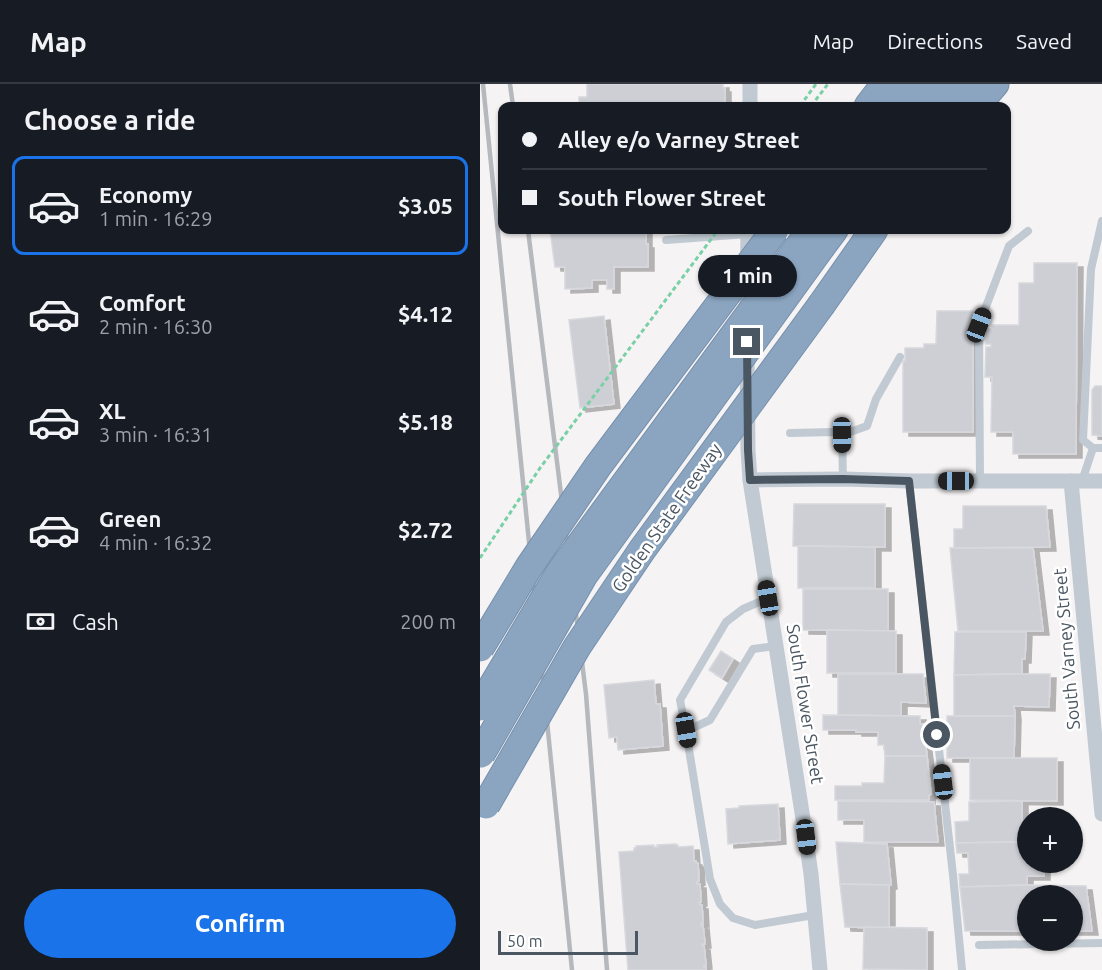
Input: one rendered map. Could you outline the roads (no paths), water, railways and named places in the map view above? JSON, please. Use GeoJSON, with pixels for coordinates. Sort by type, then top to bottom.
{"type":"FeatureCollection","features":[{"type":"Feature","properties":{"kind":"highway"},"geometry":{"type":"LineString","coordinates":[[871,102],[885,84]]}},
{"type":"Feature","properties":{"kind":"highway"},"geometry":{"type":"LineString","coordinates":[[902,102],[915,84]]}},
{"type":"Feature","properties":{"kind":"highway"},"geometry":{"type":"LineString","coordinates":[[924,102],[937,84]]}},
{"type":"Feature","properties":{"kind":"highway"},"geometry":{"type":"LineString","coordinates":[[953,102],[965,84]]}},
{"type":"Feature","properties":{"kind":"highway"},"geometry":{"type":"LineString","coordinates":[[979,102],[995,84]]}},
{"type":"Feature","properties":{"kind":"highway"},"geometry":{"type":"LineString","coordinates":[[480,648],[529,567],[592,475],[772,234]]}},
{"type":"Feature","properties":{"kind":"highway","name":"Golden State Freeway"},"geometry":{"type":"LineString","coordinates":[[483,812],[577,647],[642,550],[871,234]]}},
{"type":"Feature","properties":{"kind":"highway"},"geometry":{"type":"LineString","coordinates":[[480,707],[560,572],[822,235]]}},
{"type":"Feature","properties":{"kind":"highway"},"geometry":{"type":"LineString","coordinates":[[481,755],[584,575],[822,235]]}},
{"type":"Feature","properties":{"kind":"street"},"geometry":{"type":"LineString","coordinates":[[750,84],[750,102]]}},
{"type":"Feature","properties":{"kind":"street","name":"South Flower Street"},"geometry":{"type":"LineString","coordinates":[[748,234],[747,342],[750,480],[803,819],[820,970]]}},
{"type":"Feature","properties":{"kind":"street"},"geometry":{"type":"LineString","coordinates":[[750,480],[1102,481]]}},
{"type":"Feature","properties":{"kind":"street","name":"South Varney Street"},"geometry":{"type":"LineString","coordinates":[[1077,481],[1098,718],[1102,814]]}},
{"type":"Feature","properties":{"kind":"lane"},"geometry":{"type":"LineString","coordinates":[[1077,481],[1098,448],[1083,440],[1083,410],[1091,269],[1102,221]]}},
{"type":"Feature","properties":{"kind":"lane"},"geometry":{"type":"LineString","coordinates":[[980,481],[979,325],[1009,246],[1028,231]]}},
{"type":"Feature","properties":{"kind":"lane"},"geometry":{"type":"LineString","coordinates":[[666,240],[728,234]]}},
{"type":"Feature","properties":{"kind":"lane"},"geometry":{"type":"LineString","coordinates":[[790,433],[834,432],[842,435],[867,426],[876,399],[900,357]]}},
{"type":"Feature","properties":{"kind":"lane"},"geometry":{"type":"LineString","coordinates":[[842,435],[843,479]]}},
{"type":"Feature","properties":{"kind":"lane"},"geometry":{"type":"LineString","coordinates":[[909,481],[962,970]]}},
{"type":"Feature","properties":{"kind":"lane"},"geometry":{"type":"LineString","coordinates":[[768,598],[742,609],[726,622],[680,700],[710,879],[720,904],[733,918],[755,925],[814,915]]}},
{"type":"Feature","properties":{"kind":"lane"},"geometry":{"type":"LineString","coordinates":[[686,730],[710,720],[753,649],[776,646]]}},
{"type":"Feature","properties":{"kind":"lane"},"geometry":{"type":"LineString","coordinates":[[979,945],[1102,943]]}},
{"type":"Feature","properties":{"kind":"railway"},"geometry":{"type":"LineString","coordinates":[[483,84],[498,233]]}},
{"type":"Feature","properties":{"kind":"railway"},"geometry":{"type":"LineString","coordinates":[[510,84],[512,102]]}},
{"type":"Feature","properties":{"kind":"railway"},"geometry":{"type":"LineString","coordinates":[[498,234],[572,970]]}},
{"type":"Feature","properties":{"kind":"railway"},"geometry":{"type":"LineString","coordinates":[[528,234],[586,694],[607,970]]}}]}
